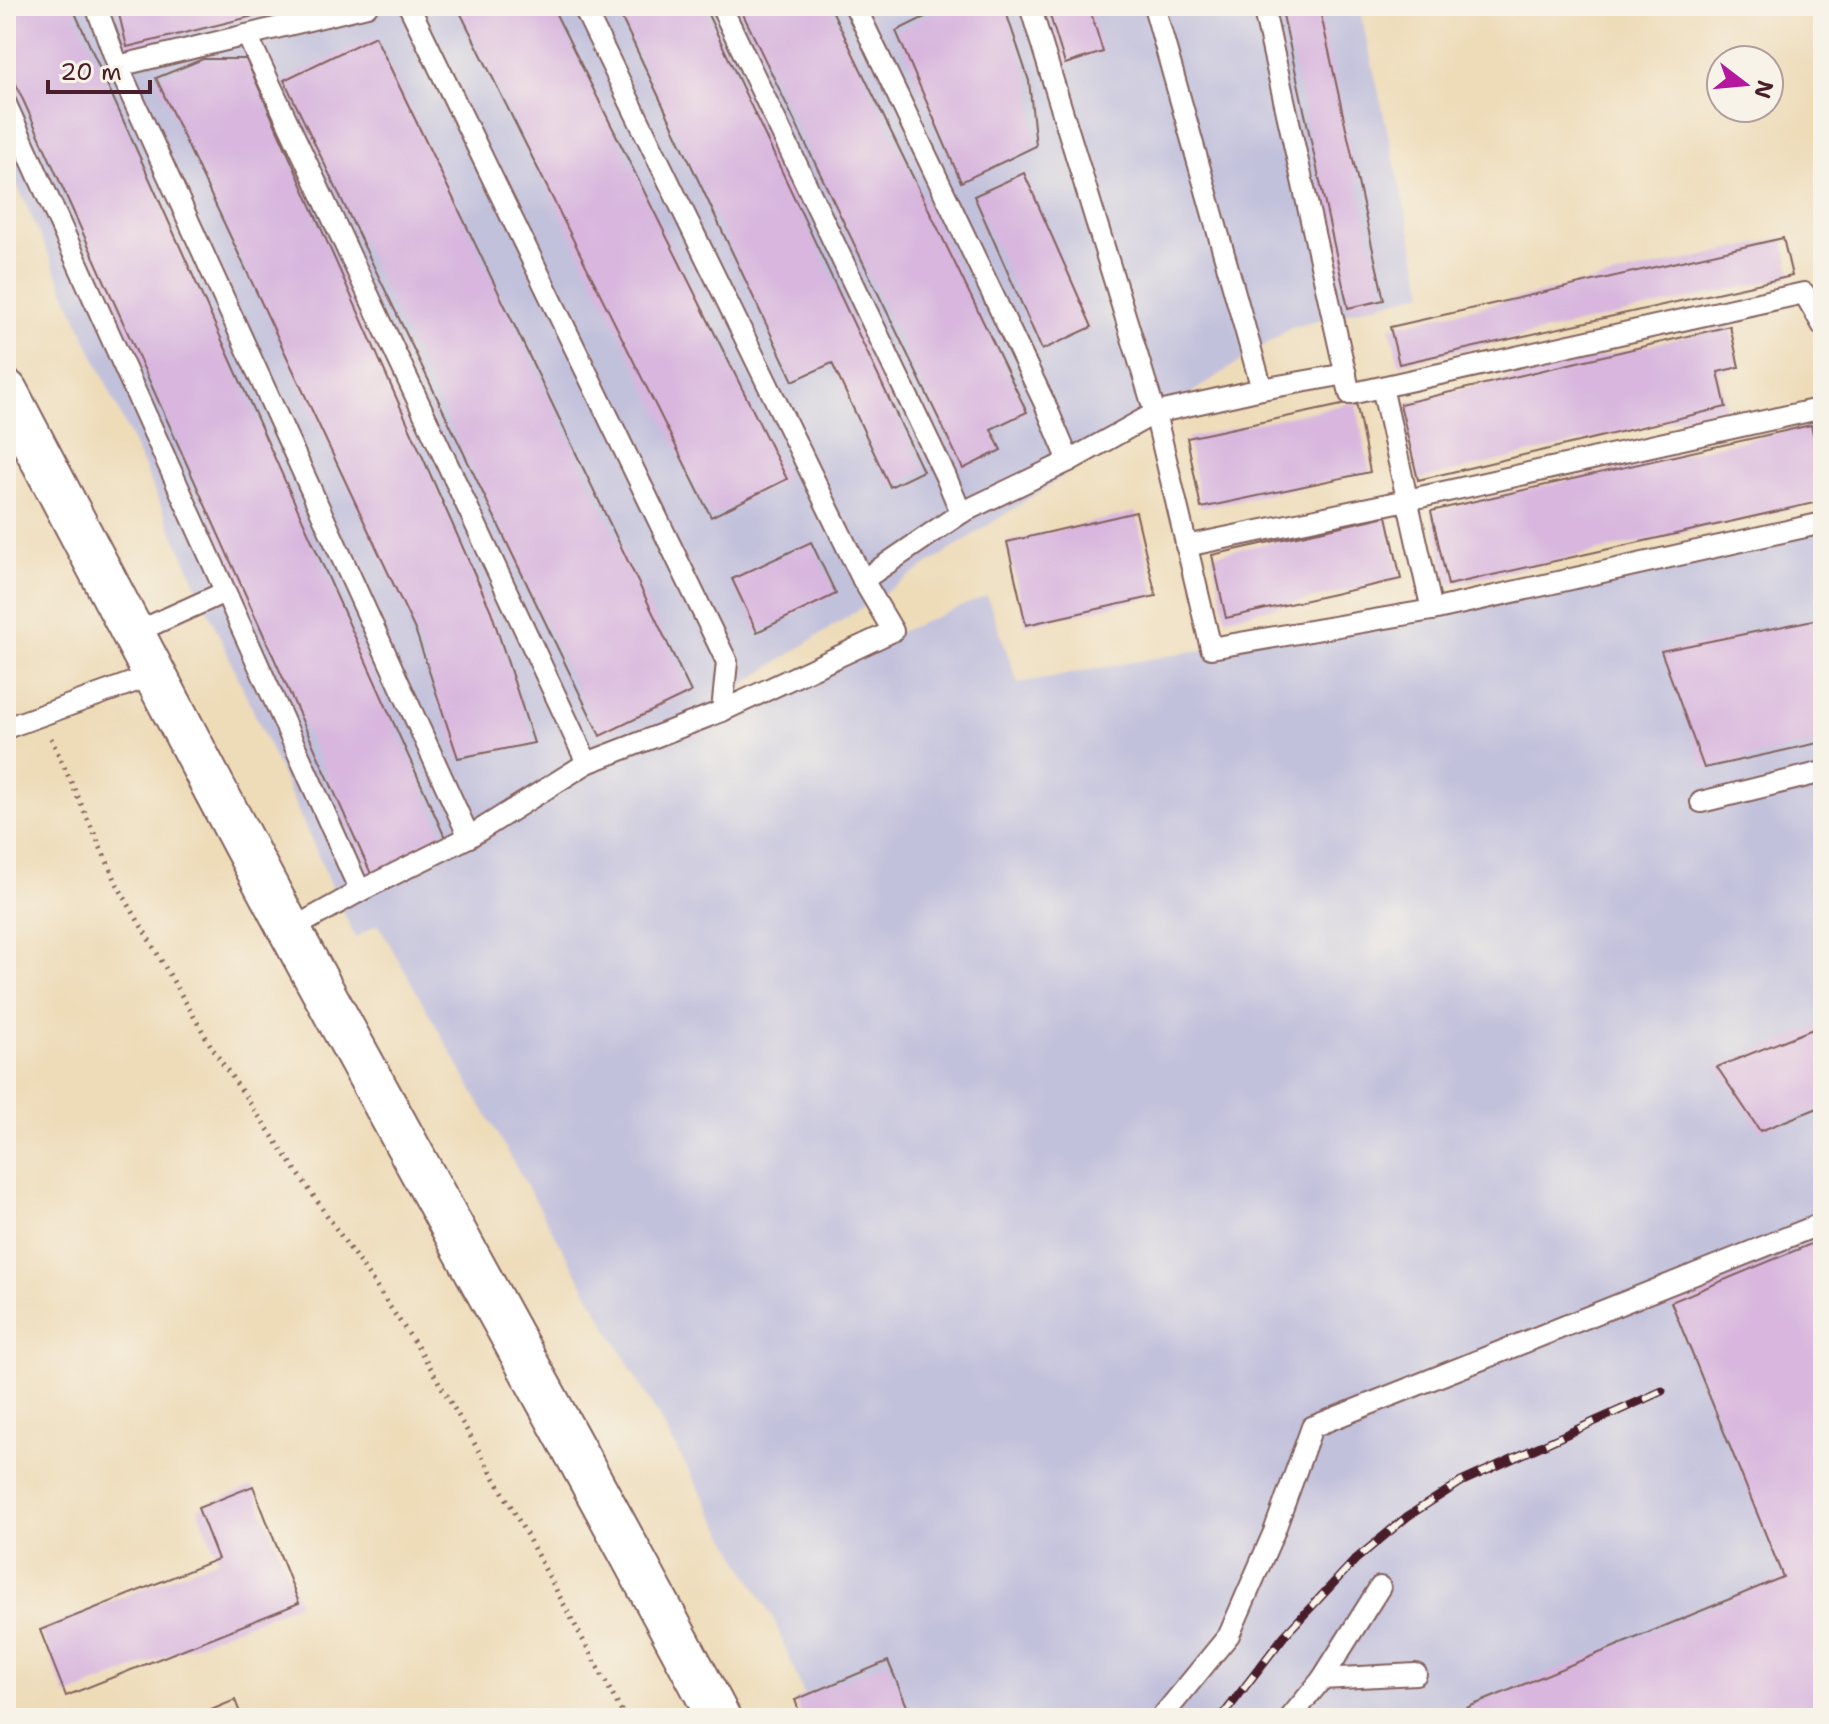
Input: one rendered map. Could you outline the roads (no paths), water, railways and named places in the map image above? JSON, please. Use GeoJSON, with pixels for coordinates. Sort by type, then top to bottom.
{"type":"FeatureCollection","features":[{"type":"Feature","properties":{"kind":"street"},"geometry":{"type":"LineString","coordinates":[[6,391],[290,930],[719,1718]]}},
{"type":"Feature","properties":{"kind":"lane"},"geometry":{"type":"LineString","coordinates":[[96,6],[118,66],[469,837]]}},
{"type":"Feature","properties":{"kind":"lane"},"geometry":{"type":"LineString","coordinates":[[118,66],[367,6]]}},
{"type":"Feature","properties":{"kind":"lane"},"geometry":{"type":"LineString","coordinates":[[409,6],[727,662],[722,711]]}},
{"type":"Feature","properties":{"kind":"lane"},"geometry":{"type":"LineString","coordinates":[[290,930],[469,837],[587,763],[722,711],[893,631],[863,580],[583,6]]}},
{"type":"Feature","properties":{"kind":"lane"},"geometry":{"type":"LineString","coordinates":[[721,6],[961,513]]}},
{"type":"Feature","properties":{"kind":"lane"},"geometry":{"type":"LineString","coordinates":[[855,6],[1045,404],[1069,461]]}},
{"type":"Feature","properties":{"kind":"lane"},"geometry":{"type":"LineString","coordinates":[[1030,6],[1155,413],[1211,648],[1432,610],[1823,523]]}},
{"type":"Feature","properties":{"kind":"lane"},"geometry":{"type":"LineString","coordinates":[[1154,6],[1262,389]]}},
{"type":"Feature","properties":{"kind":"lane"},"geometry":{"type":"LineString","coordinates":[[1263,6],[1350,394],[1804,293],[1823,326]]}},
{"type":"Feature","properties":{"kind":"lane"},"geometry":{"type":"LineString","coordinates":[[247,35],[587,763]]}},
{"type":"Feature","properties":{"kind":"lane"},"geometry":{"type":"LineString","coordinates":[[6,104],[360,891]]}},
{"type":"Feature","properties":{"kind":"lane"},"geometry":{"type":"LineString","coordinates":[[863,580],[961,513],[1069,461],[1155,413],[1346,374]]}},
{"type":"Feature","properties":{"kind":"lane"},"geometry":{"type":"LineString","coordinates":[[1382,387],[1432,610]]}},
{"type":"Feature","properties":{"kind":"lane"},"geometry":{"type":"LineString","coordinates":[[1186,546],[1823,408]]}},
{"type":"Feature","properties":{"kind":"lane"},"geometry":{"type":"LineString","coordinates":[[132,634],[225,592]]}},
{"type":"Feature","properties":{"kind":"lane"},"geometry":{"type":"LineString","coordinates":[[6,728],[153,675]]}},
{"type":"Feature","properties":{"kind":"lane"},"geometry":{"type":"LineString","coordinates":[[1701,802],[1823,772]]}},
{"type":"Feature","properties":{"kind":"lane"},"geometry":{"type":"LineString","coordinates":[[1161,1718],[1229,1635],[1274,1532],[1312,1427],[1823,1223]]}},
{"type":"Feature","properties":{"kind":"lane"},"geometry":{"type":"LineString","coordinates":[[1290,1718],[1322,1679],[1380,1587]]}},
{"type":"Feature","properties":{"kind":"lane"},"geometry":{"type":"LineString","coordinates":[[1322,1679],[1416,1674]]}},
{"type":"Feature","properties":{"kind":"railway"},"geometry":{"type":"LineString","coordinates":[[1221,1718],[1284,1636],[1356,1559],[1408,1516],[1461,1482],[1662,1391]]}}]}
